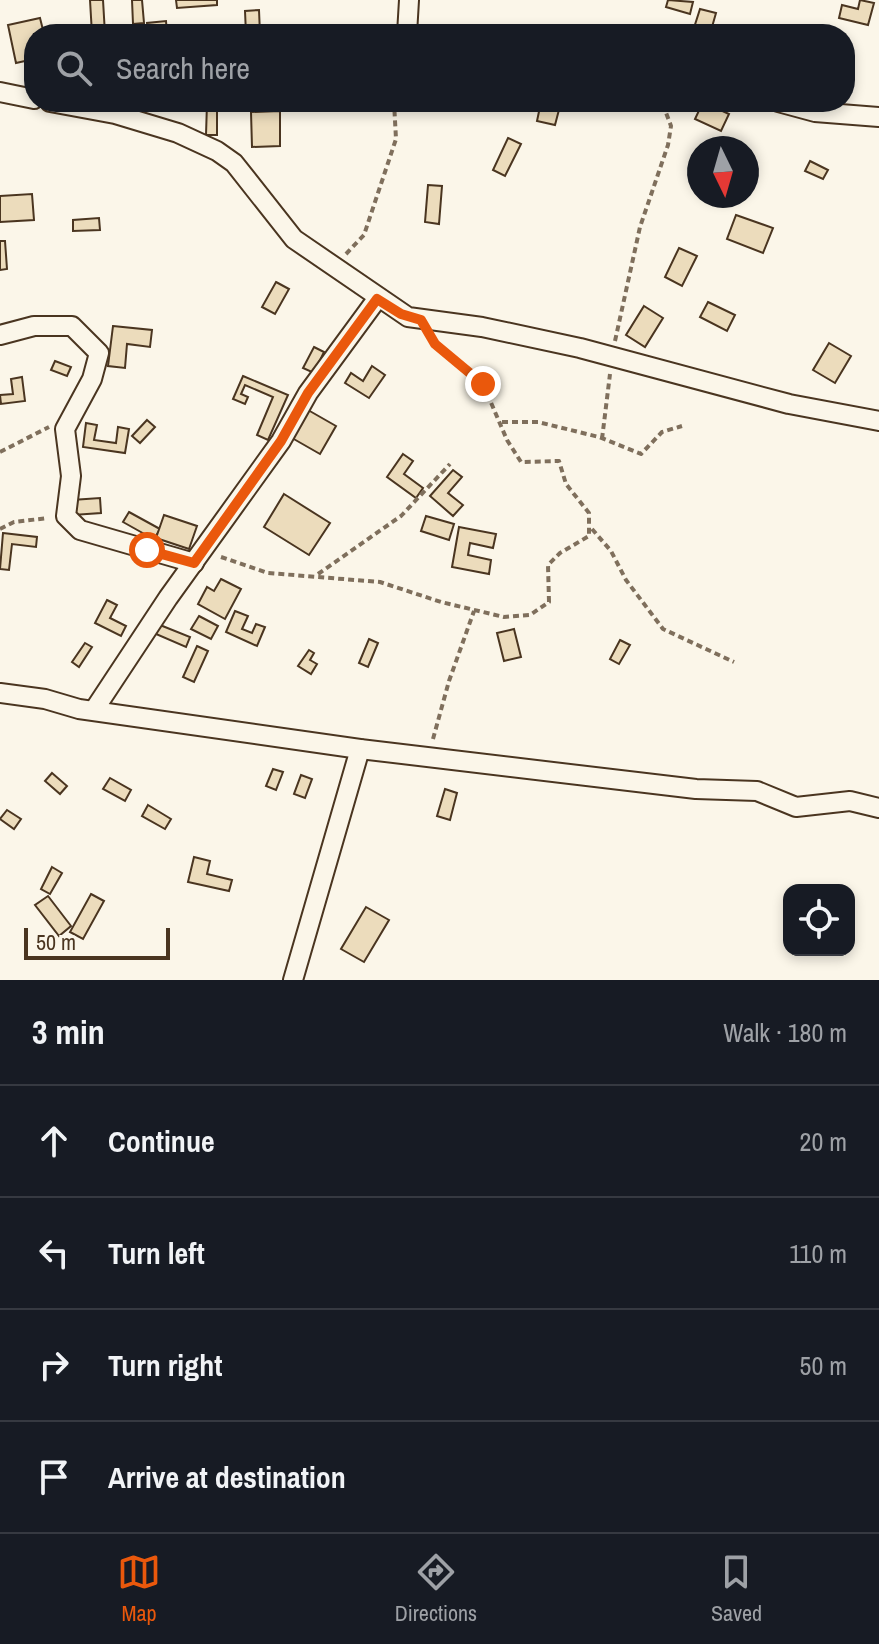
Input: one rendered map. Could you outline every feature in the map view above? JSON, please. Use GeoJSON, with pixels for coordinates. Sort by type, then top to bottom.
{"type":"FeatureCollection","features":[{"type":"Feature","properties":{"kind":"street"},"geometry":{"type":"LineString","coordinates":[[408,24],[409,0]]}},
{"type":"Feature","properties":{"kind":"street"},"geometry":{"type":"LineString","coordinates":[[0,92],[24,97]]}},
{"type":"Feature","properties":{"kind":"street"},"geometry":{"type":"LineString","coordinates":[[104,112],[178,133],[217,151],[234,163],[287,231],[401,314],[421,320],[482,327],[612,356],[789,404],[879,421]]}},
{"type":"Feature","properties":{"kind":"street"},"geometry":{"type":"LineString","coordinates":[[815,112],[879,117]]}},
{"type":"Feature","properties":{"kind":"street"},"geometry":{"type":"LineString","coordinates":[[94,710],[281,441],[308,393],[377,299]]}},
{"type":"Feature","properties":{"kind":"street"},"geometry":{"type":"LineString","coordinates":[[0,335],[34,326],[72,326],[97,349],[99,362],[66,420],[71,476],[66,516],[80,530],[199,557]]}},
{"type":"Feature","properties":{"kind":"street"},"geometry":{"type":"LineString","coordinates":[[0,693],[360,749],[696,789],[757,791],[796,807],[850,801],[879,808]]}},
{"type":"Feature","properties":{"kind":"street"},"geometry":{"type":"LineString","coordinates":[[293,980],[360,749]]}},
{"type":"Feature","properties":{"kind":"path"},"geometry":{"type":"LineString","coordinates":[[325,261],[348,253],[364,235],[397,135],[395,112]]}},
{"type":"Feature","properties":{"kind":"path"},"geometry":{"type":"LineString","coordinates":[[602,439],[612,356],[640,227],[668,145],[668,112]]}},
{"type":"Feature","properties":{"kind":"path"},"geometry":{"type":"LineString","coordinates":[[421,320],[435,344],[483,384],[502,422],[507,440],[521,462],[560,462],[566,484],[589,513],[592,529],[611,551],[626,580],[663,629],[734,662]]}},
{"type":"Feature","properties":{"kind":"path"},"geometry":{"type":"LineString","coordinates":[[0,452],[66,420]]}},
{"type":"Feature","properties":{"kind":"path"},"geometry":{"type":"LineString","coordinates":[[502,422],[538,422],[643,454],[662,432],[682,426]]}},
{"type":"Feature","properties":{"kind":"path"},"geometry":{"type":"LineString","coordinates":[[316,576],[401,516],[450,464]]}},
{"type":"Feature","properties":{"kind":"path"},"geometry":{"type":"LineString","coordinates":[[0,529],[14,522],[66,516]]}},
{"type":"Feature","properties":{"kind":"path"},"geometry":{"type":"LineString","coordinates":[[199,557],[268,573],[380,582],[504,617],[536,612],[549,602],[548,570],[551,559],[589,536],[592,529]]}},
{"type":"Feature","properties":{"kind":"path"},"geometry":{"type":"LineString","coordinates":[[430,758],[437,717],[474,611]]}},
{"type":"Feature","properties":{"kind":"building"},"geometry":{"type":"Polygon","coordinates":[[[90,0],[103,0],[104,24],[91,24],[90,0]]]}},
{"type":"Feature","properties":{"kind":"building"},"geometry":{"type":"Polygon","coordinates":[[[132,0],[142,0],[144,23],[133,24],[132,0]]]}},
{"type":"Feature","properties":{"kind":"building"},"geometry":{"type":"Polygon","coordinates":[[[176,0],[217,0],[217,5],[177,8],[176,0]]]}},
{"type":"Feature","properties":{"kind":"building"},"geometry":{"type":"Polygon","coordinates":[[[668,0],[693,2],[690,14],[666,7],[668,0]]]}},
{"type":"Feature","properties":{"kind":"building"},"geometry":{"type":"Polygon","coordinates":[[[860,0],[874,3],[868,25],[839,18],[842,5],[858,9],[860,0]]]}},
{"type":"Feature","properties":{"kind":"building"},"geometry":{"type":"Polygon","coordinates":[[[700,9],[716,13],[713,24],[695,24],[700,9]]]}},
{"type":"Feature","properties":{"kind":"building"},"geometry":{"type":"Polygon","coordinates":[[[259,10],[260,24],[246,24],[245,11],[259,10]]]}},
{"type":"Feature","properties":{"kind":"building"},"geometry":{"type":"Polygon","coordinates":[[[40,18],[42,24],[24,24],[24,61],[16,63],[8,25],[40,18]]]}},
{"type":"Feature","properties":{"kind":"building"},"geometry":{"type":"Polygon","coordinates":[[[207,112],[217,112],[217,135],[206,135],[207,112]]]}},
{"type":"Feature","properties":{"kind":"building"},"geometry":{"type":"Polygon","coordinates":[[[251,112],[280,112],[280,146],[252,147],[251,112]]]}},
{"type":"Feature","properties":{"kind":"building"},"geometry":{"type":"Polygon","coordinates":[[[539,112],[558,112],[555,125],[537,121],[539,112]]]}},
{"type":"Feature","properties":{"kind":"building"},"geometry":{"type":"Polygon","coordinates":[[[698,112],[729,114],[721,131],[695,119],[698,112]]]}},
{"type":"Feature","properties":{"kind":"building"},"geometry":{"type":"Polygon","coordinates":[[[508,138],[521,144],[505,176],[493,170],[508,138]]]}},
{"type":"Feature","properties":{"kind":"building"},"geometry":{"type":"Polygon","coordinates":[[[810,161],[828,170],[823,179],[805,171],[810,161]]]}},
{"type":"Feature","properties":{"kind":"building"},"geometry":{"type":"Polygon","coordinates":[[[428,185],[442,186],[439,224],[425,222],[428,185]]]}},
{"type":"Feature","properties":{"kind":"building"},"geometry":{"type":"Polygon","coordinates":[[[32,194],[34,220],[0,222],[0,196],[32,194]]]}},
{"type":"Feature","properties":{"kind":"building"},"geometry":{"type":"Polygon","coordinates":[[[736,215],[773,228],[763,253],[727,239],[736,215]]]}},
{"type":"Feature","properties":{"kind":"building"},"geometry":{"type":"Polygon","coordinates":[[[99,218],[100,230],[73,231],[73,220],[99,218]]]}},
{"type":"Feature","properties":{"kind":"building"},"geometry":{"type":"Polygon","coordinates":[[[0,241],[5,241],[7,269],[0,270],[0,241]]]}},
{"type":"Feature","properties":{"kind":"building"},"geometry":{"type":"Polygon","coordinates":[[[679,248],[697,256],[682,286],[665,277],[679,248]]]}},
{"type":"Feature","properties":{"kind":"building"},"geometry":{"type":"Polygon","coordinates":[[[276,282],[289,289],[275,314],[262,307],[276,282]]]}},
{"type":"Feature","properties":{"kind":"building"},"geometry":{"type":"Polygon","coordinates":[[[708,302],[735,315],[727,331],[700,317],[708,302]]]}},
{"type":"Feature","properties":{"kind":"building"},"geometry":{"type":"Polygon","coordinates":[[[644,306],[663,318],[645,347],[626,335],[644,306]]]}},
{"type":"Feature","properties":{"kind":"building"},"geometry":{"type":"Polygon","coordinates":[[[113,326],[152,330],[150,347],[127,344],[125,368],[108,366],[113,326]]]}},
{"type":"Feature","properties":{"kind":"building"},"geometry":{"type":"Polygon","coordinates":[[[829,343],[851,356],[835,383],[813,370],[829,343]]]}},
{"type":"Feature","properties":{"kind":"building"},"geometry":{"type":"Polygon","coordinates":[[[314,347],[324,352],[314,373],[303,368],[314,347]]]}},
{"type":"Feature","properties":{"kind":"building"},"geometry":{"type":"Polygon","coordinates":[[[55,361],[71,367],[67,376],[51,370],[55,361]]]}},
{"type":"Feature","properties":{"kind":"building"},"geometry":{"type":"Polygon","coordinates":[[[372,366],[385,375],[369,398],[345,383],[351,373],[363,381],[372,366]]]}},
{"type":"Feature","properties":{"kind":"building"},"geometry":{"type":"Polygon","coordinates":[[[243,376],[288,395],[268,440],[257,435],[273,397],[245,385],[241,394],[248,397],[245,404],[233,399],[243,376]]]}},
{"type":"Feature","properties":{"kind":"building"},"geometry":{"type":"Polygon","coordinates":[[[22,377],[25,401],[1,404],[0,395],[13,394],[11,379],[22,377]]]}},
{"type":"Feature","properties":{"kind":"building"},"geometry":{"type":"Polygon","coordinates":[[[308,410],[336,426],[320,454],[292,438],[308,410]]]}},
{"type":"Feature","properties":{"kind":"building"},"geometry":{"type":"Polygon","coordinates":[[[147,420],[155,427],[140,443],[132,436],[147,420]]]}},
{"type":"Feature","properties":{"kind":"building"},"geometry":{"type":"Polygon","coordinates":[[[86,423],[97,425],[94,440],[116,443],[118,427],[129,429],[125,453],[83,447],[86,423]]]}},
{"type":"Feature","properties":{"kind":"building"},"geometry":{"type":"Polygon","coordinates":[[[403,454],[413,461],[404,474],[423,488],[416,498],[387,477],[403,454]]]}},
{"type":"Feature","properties":{"kind":"building"},"geometry":{"type":"Polygon","coordinates":[[[453,470],[462,477],[448,493],[463,505],[453,516],[430,496],[453,470]]]}},
{"type":"Feature","properties":{"kind":"building"},"geometry":{"type":"Polygon","coordinates":[[[284,494],[330,523],[309,555],[264,527],[284,494]]]}},
{"type":"Feature","properties":{"kind":"building"},"geometry":{"type":"Polygon","coordinates":[[[100,498],[101,513],[73,515],[72,500],[100,498]]]}},
{"type":"Feature","properties":{"kind":"building"},"geometry":{"type":"Polygon","coordinates":[[[129,512],[160,529],[149,548],[143,544],[148,536],[123,522],[129,512]]]}},
{"type":"Feature","properties":{"kind":"building"},"geometry":{"type":"Polygon","coordinates":[[[164,515],[197,526],[189,549],[156,538],[164,515]]]}},
{"type":"Feature","properties":{"kind":"building"},"geometry":{"type":"Polygon","coordinates":[[[426,516],[454,524],[449,540],[421,531],[426,516]]]}},
{"type":"Feature","properties":{"kind":"building"},"geometry":{"type":"Polygon","coordinates":[[[459,527],[496,534],[493,548],[470,543],[468,555],[491,560],[489,574],[452,567],[459,527]]]}},
{"type":"Feature","properties":{"kind":"building"},"geometry":{"type":"Polygon","coordinates":[[[3,533],[37,537],[36,547],[12,544],[9,570],[0,569],[3,533]]]}},
{"type":"Feature","properties":{"kind":"building"},"geometry":{"type":"Polygon","coordinates":[[[221,579],[241,589],[225,619],[198,604],[207,587],[214,591],[221,579]]]}},
{"type":"Feature","properties":{"kind":"building"},"geometry":{"type":"Polygon","coordinates":[[[107,600],[117,605],[110,618],[126,626],[121,636],[95,623],[107,600]]]}},
{"type":"Feature","properties":{"kind":"building"},"geometry":{"type":"Polygon","coordinates":[[[235,611],[248,616],[242,629],[252,633],[256,624],[265,627],[257,646],[226,632],[235,611]]]}},
{"type":"Feature","properties":{"kind":"building"},"geometry":{"type":"Polygon","coordinates":[[[199,616],[218,626],[211,639],[191,629],[199,616]]]}},
{"type":"Feature","properties":{"kind":"building"},"geometry":{"type":"Polygon","coordinates":[[[160,625],[190,637],[186,647],[156,634],[160,625]]]}},
{"type":"Feature","properties":{"kind":"building"},"geometry":{"type":"Polygon","coordinates":[[[514,629],[521,657],[504,661],[497,633],[514,629]]]}},
{"type":"Feature","properties":{"kind":"building"},"geometry":{"type":"Polygon","coordinates":[[[369,639],[378,643],[368,667],[359,663],[369,639]]]}},
{"type":"Feature","properties":{"kind":"building"},"geometry":{"type":"Polygon","coordinates":[[[620,640],[630,645],[619,664],[610,659],[620,640]]]}},
{"type":"Feature","properties":{"kind":"building"},"geometry":{"type":"Polygon","coordinates":[[[85,643],[92,647],[79,667],[72,662],[85,643]]]}},
{"type":"Feature","properties":{"kind":"building"},"geometry":{"type":"Polygon","coordinates":[[[197,646],[208,651],[194,682],[183,677],[197,646]]]}},
{"type":"Feature","properties":{"kind":"building"},"geometry":{"type":"Polygon","coordinates":[[[309,650],[314,653],[310,660],[317,664],[311,674],[298,666],[309,650]]]}},
{"type":"Feature","properties":{"kind":"building"},"geometry":{"type":"Polygon","coordinates":[[[273,769],[283,772],[276,790],[266,786],[273,769]]]}},
{"type":"Feature","properties":{"kind":"building"},"geometry":{"type":"Polygon","coordinates":[[[52,773],[67,786],[60,794],[45,781],[52,773]]]}},
{"type":"Feature","properties":{"kind":"building"},"geometry":{"type":"Polygon","coordinates":[[[301,775],[312,779],[305,798],[294,794],[301,775]]]}},
{"type":"Feature","properties":{"kind":"building"},"geometry":{"type":"Polygon","coordinates":[[[110,778],[131,790],[125,801],[103,789],[110,778]]]}},
{"type":"Feature","properties":{"kind":"building"},"geometry":{"type":"Polygon","coordinates":[[[445,789],[457,793],[450,820],[437,816],[445,789]]]}},
{"type":"Feature","properties":{"kind":"building"},"geometry":{"type":"Polygon","coordinates":[[[148,805],[171,819],[165,829],[142,816],[148,805]]]}},
{"type":"Feature","properties":{"kind":"building"},"geometry":{"type":"Polygon","coordinates":[[[7,810],[21,819],[14,829],[0,819],[7,810]]]}},
{"type":"Feature","properties":{"kind":"building"},"geometry":{"type":"Polygon","coordinates":[[[194,857],[210,861],[207,874],[232,880],[229,891],[188,882],[194,857]]]}},
{"type":"Feature","properties":{"kind":"building"},"geometry":{"type":"Polygon","coordinates":[[[52,867],[62,873],[50,894],[41,889],[52,867]]]}},
{"type":"Feature","properties":{"kind":"building"},"geometry":{"type":"Polygon","coordinates":[[[91,894],[104,901],[83,939],[70,932],[91,894]]]}},
{"type":"Feature","properties":{"kind":"building"},"geometry":{"type":"Polygon","coordinates":[[[48,896],[71,926],[59,936],[35,905],[48,896]]]}},
{"type":"Feature","properties":{"kind":"building"},"geometry":{"type":"Polygon","coordinates":[[[366,907],[389,920],[364,962],[341,949],[366,907]]]}},
{"type":"Feature","properties":{"kind":"route"},"geometry":{"type":"LineString","coordinates":[[147,550],[194,563],[281,441],[308,393],[377,299],[401,314],[421,320],[435,344],[483,384]]}}]}
